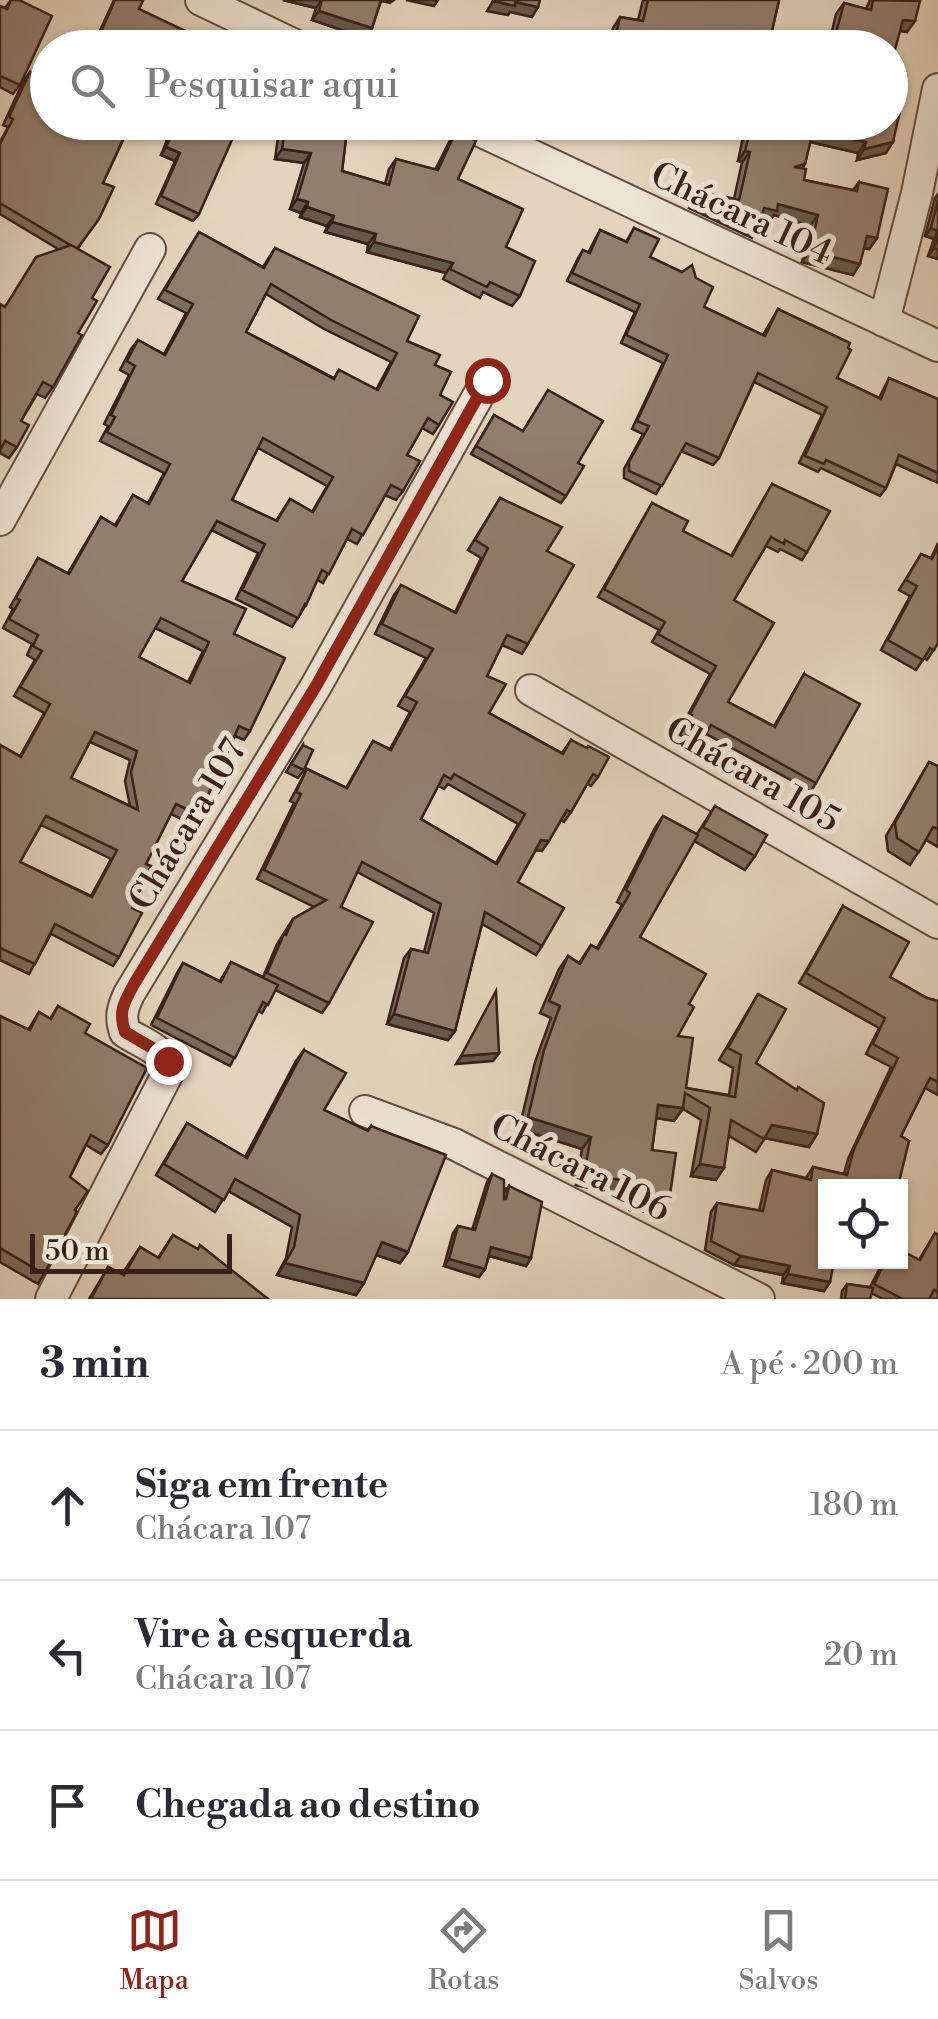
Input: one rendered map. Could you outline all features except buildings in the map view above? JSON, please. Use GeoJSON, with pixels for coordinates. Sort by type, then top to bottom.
{"type":"FeatureCollection","features":[{"type":"Feature","properties":{"kind":"street"},"geometry":{"type":"LineString","coordinates":[[201,0],[264,30]]}},
{"type":"Feature","properties":{"kind":"street"},"geometry":{"type":"LineString","coordinates":[[884,321],[938,90]]}},
{"type":"Feature","properties":{"kind":"street","name":"Chácara 104"},"geometry":{"type":"LineString","coordinates":[[499,140],[938,346]]}},
{"type":"Feature","properties":{"kind":"street"},"geometry":{"type":"LineString","coordinates":[[0,520],[150,249]]}},
{"type":"Feature","properties":{"kind":"street","name":"Chácara 107"},"geometry":{"type":"LineString","coordinates":[[51,1299],[169,1071],[168,1061],[161,1053],[125,1032],[122,1008],[316,686],[487,380]]}},
{"type":"Feature","properties":{"kind":"street","name":"Chácara 105"},"geometry":{"type":"LineString","coordinates":[[530,690],[938,923]]}},
{"type":"Feature","properties":{"kind":"street","name":"Chácara 106"},"geometry":{"type":"LineString","coordinates":[[365,1111],[454,1144],[759,1299]]}},
{"type":"Feature","properties":{"kind":"route"},"geometry":{"type":"LineString","coordinates":[[168,1061],[125,1032],[122,1008],[316,686],[487,380]]}}]}
